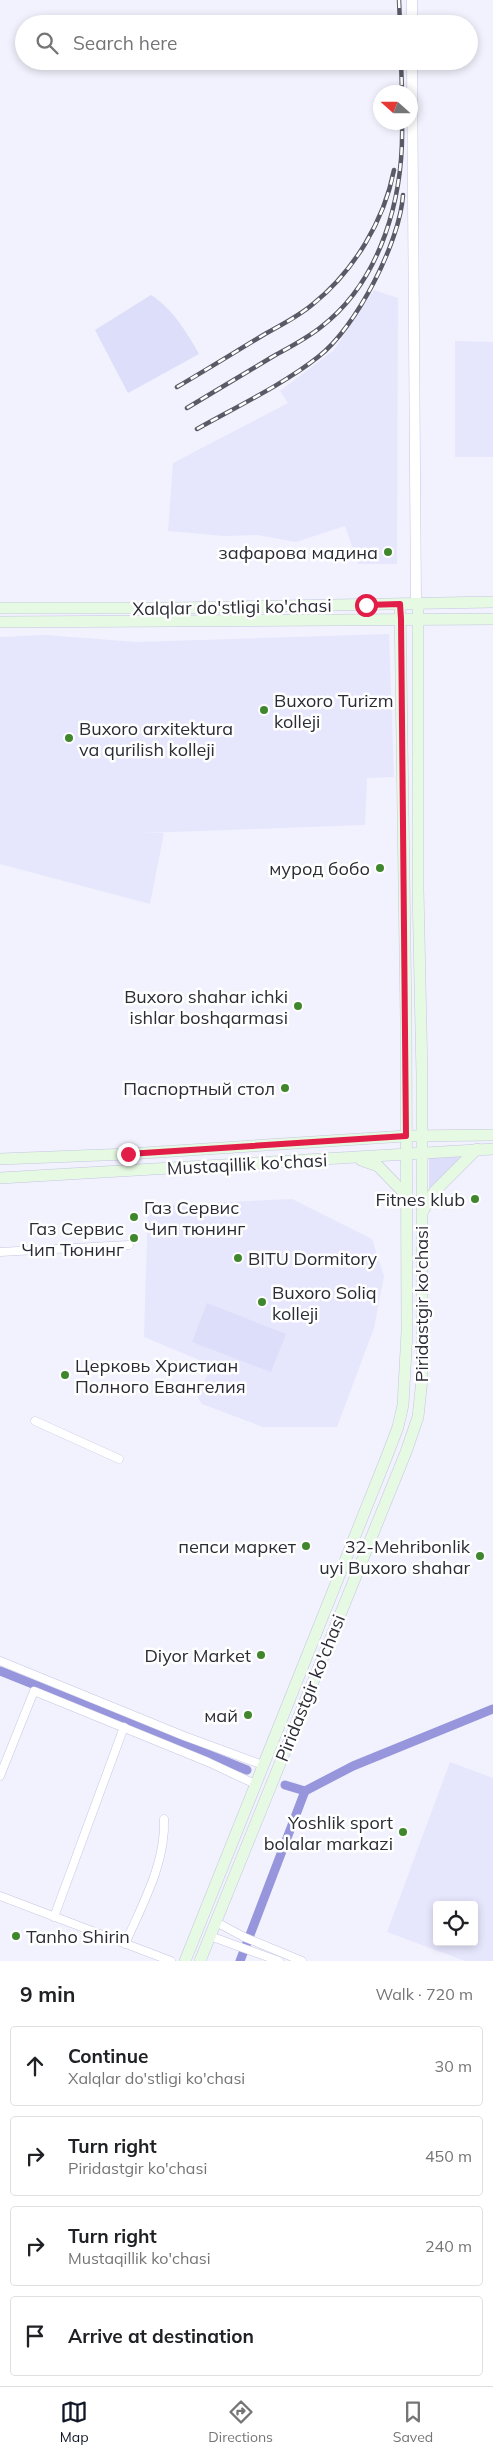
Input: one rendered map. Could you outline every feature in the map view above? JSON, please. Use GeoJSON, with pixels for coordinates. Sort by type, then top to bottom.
{"type":"FeatureCollection","features":[{"type":"Feature","properties":{"kind":"main road","name":"Xalqlar do'stligi ko'chasi"},"geometry":{"type":"LineString","coordinates":[[0,608],[175,608],[493,602]]}},
{"type":"Feature","properties":{"kind":"main road","name":"Piridastgir ko'chasi"},"geometry":{"type":"LineString","coordinates":[[185,1961],[398,1427],[406,1376],[406,1136],[400,604]]}},
{"type":"Feature","properties":{"kind":"main road","name":"Piridastgir ko'chasi"},"geometry":{"type":"LineString","coordinates":[[200,1961],[402,1462],[418,1417],[420,1399],[422,1136],[418,889],[417,604]]}},
{"type":"Feature","properties":{"kind":"main road","name":"Xalqlar do'stligi ko'chasi"},"geometry":{"type":"LineString","coordinates":[[0,622],[493,619]]}},
{"type":"Feature","properties":{"kind":"main road"},"geometry":{"type":"LineString","coordinates":[[404,890],[418,889]]}},
{"type":"Feature","properties":{"kind":"main road","name":"Mustaqillik ko'chasi"},"geometry":{"type":"LineString","coordinates":[[0,1159],[406,1136],[493,1135]]}},
{"type":"Feature","properties":{"kind":"main road"},"geometry":{"type":"LineString","coordinates":[[422,1212],[434,1192],[477,1149]]}},
{"type":"Feature","properties":{"kind":"main road","name":"Mustaqillik ko'chasi"},"geometry":{"type":"LineString","coordinates":[[0,1178],[493,1149]]}},
{"type":"Feature","properties":{"kind":"main road"},"geometry":{"type":"LineString","coordinates":[[90,1155],[90,1173]]}},
{"type":"Feature","properties":{"kind":"main road"},"geometry":{"type":"LineString","coordinates":[[352,1158],[378,1166],[406,1194]]}},
{"type":"Feature","properties":{"kind":"main road"},"geometry":{"type":"LineString","coordinates":[[387,1456],[402,1462]]}},
{"type":"Feature","properties":{"kind":"main road"},"geometry":{"type":"LineString","coordinates":[[263,1765],[276,1771]]}},
{"type":"Feature","properties":{"kind":"street"},"geometry":{"type":"LineString","coordinates":[[412,0],[412,15]]}},
{"type":"Feature","properties":{"kind":"street"},"geometry":{"type":"LineString","coordinates":[[412,70],[417,604]]}},
{"type":"Feature","properties":{"kind":"street"},"geometry":{"type":"LineString","coordinates":[[0,1252],[129,1246]]}},
{"type":"Feature","properties":{"kind":"street"},"geometry":{"type":"LineString","coordinates":[[36,1421],[119,1459]]}},
{"type":"Feature","properties":{"kind":"street"},"geometry":{"type":"LineString","coordinates":[[0,1661],[184,1736],[263,1765]]}},
{"type":"Feature","properties":{"kind":"street"},"geometry":{"type":"LineString","coordinates":[[0,1776],[34,1691],[124,1727],[255,1784]]}},
{"type":"Feature","properties":{"kind":"street"},"geometry":{"type":"LineString","coordinates":[[54,1917],[124,1727]]}},
{"type":"Feature","properties":{"kind":"street"},"geometry":{"type":"LineString","coordinates":[[125,1944],[154,1875],[162,1850],[164,1819]]}},
{"type":"Feature","properties":{"kind":"street"},"geometry":{"type":"LineString","coordinates":[[0,1896],[171,1961]]}},
{"type":"Feature","properties":{"kind":"street"},"geometry":{"type":"LineString","coordinates":[[216,1922],[247,1939],[302,1961]]}},
{"type":"Feature","properties":{"kind":"street"},"geometry":{"type":"LineString","coordinates":[[210,1936],[245,1947],[279,1961]]}},
{"type":"Feature","properties":{"kind":"shaded area"},"geometry":{"type":"Polygon","coordinates":[[[374,290],[398,298],[397,564],[358,564],[345,526],[296,542],[257,535],[224,536],[168,531],[173,463],[288,403],[280,391],[334,350],[374,290]]]}},
{"type":"Feature","properties":{"kind":"shaded area"},"geometry":{"type":"Polygon","coordinates":[[[151,295],[159,300],[172,314],[199,354],[128,393],[95,330],[151,295]]]}},
{"type":"Feature","properties":{"kind":"shaded area"},"geometry":{"type":"Polygon","coordinates":[[[455,341],[493,342],[493,457],[455,457],[455,341]]]}},
{"type":"Feature","properties":{"kind":"shaded area"},"geometry":{"type":"Polygon","coordinates":[[[389,634],[394,777],[367,778],[365,825],[143,833],[164,833],[150,904],[0,864],[0,637],[45,635],[136,642],[389,634]]]}},
{"type":"Feature","properties":{"kind":"shaded area"},"geometry":{"type":"Polygon","coordinates":[[[468,1154],[429,1190],[429,1158],[468,1154]]]}},
{"type":"Feature","properties":{"kind":"shaded area","name":"Buxoro Soliq kolleji"},"geometry":{"type":"Polygon","coordinates":[[[292,1199],[372,1239],[384,1276],[374,1328],[337,1427],[263,1427],[202,1404],[198,1398],[211,1365],[144,1337],[148,1206],[292,1199]]]}},
{"type":"Feature","properties":{"kind":"shaded area"},"geometry":{"type":"Polygon","coordinates":[[[207,1303],[286,1334],[271,1372],[192,1342],[207,1303]]]}},
{"type":"Feature","properties":{"kind":"shaded area"},"geometry":{"type":"Polygon","coordinates":[[[450,1762],[493,1778],[493,1961],[465,1961],[387,1932],[450,1762]]]}},
{"type":"Feature","properties":{"kind":"waterway"},"geometry":{"type":"LineString","coordinates":[[0,1671],[247,1770]]}},
{"type":"Feature","properties":{"kind":"waterway"},"geometry":{"type":"LineString","coordinates":[[285,1785],[305,1791],[353,1766],[493,1709]]}},
{"type":"Feature","properties":{"kind":"waterway"},"geometry":{"type":"LineString","coordinates":[[240,1961],[305,1791]]}},
{"type":"Feature","properties":{"kind":"railway"},"geometry":{"type":"LineString","coordinates":[[399,0],[400,15]]}},
{"type":"Feature","properties":{"kind":"railway"},"geometry":{"type":"LineString","coordinates":[[401,70],[402,85]]}},
{"type":"Feature","properties":{"kind":"railway"},"geometry":{"type":"LineString","coordinates":[[187,408],[321,327],[342,308],[360,286],[374,261],[385,235],[393,207],[399,179],[402,130]]}},
{"type":"Feature","properties":{"kind":"railway"},"geometry":{"type":"LineString","coordinates":[[177,387],[296,316],[328,291],[354,261],[375,226],[383,208],[394,170]]}},
{"type":"Feature","properties":{"kind":"railway"},"geometry":{"type":"LineString","coordinates":[[197,429],[290,377],[318,357],[332,344],[347,326],[374,283],[394,236],[403,195]]}},
{"type":"Feature","properties":{"kind":"place","name":"зафарова мадина"},"geometry":{"type":"Point","coordinates":[388,552]}},
{"type":"Feature","properties":{"kind":"place","name":"Buxoro Turizm kolleji"},"geometry":{"type":"Point","coordinates":[264,710]}},
{"type":"Feature","properties":{"kind":"place","name":"Buxoro arxitektura va qurilish kolleji"},"geometry":{"type":"Point","coordinates":[69,738]}},
{"type":"Feature","properties":{"kind":"place","name":"мурод бобо"},"geometry":{"type":"Point","coordinates":[380,868]}},
{"type":"Feature","properties":{"kind":"place","name":"Buxoro shahar ichki ishlar boshqarmasi"},"geometry":{"type":"Point","coordinates":[298,1006]}},
{"type":"Feature","properties":{"kind":"place","name":"Паспортный стол"},"geometry":{"type":"Point","coordinates":[285,1088]}},
{"type":"Feature","properties":{"kind":"place","name":"Fitnes klub"},"geometry":{"type":"Point","coordinates":[475,1199]}},
{"type":"Feature","properties":{"kind":"place","name":"Газ Сервис Чип тюнинг"},"geometry":{"type":"Point","coordinates":[134,1217]}},
{"type":"Feature","properties":{"kind":"place","name":"Газ Сервис Чип Тюнинг"},"geometry":{"type":"Point","coordinates":[134,1238]}},
{"type":"Feature","properties":{"kind":"place","name":"BITU Dormitory"},"geometry":{"type":"Point","coordinates":[238,1258]}},
{"type":"Feature","properties":{"kind":"place","name":"Buxoro Soliq kolleji"},"geometry":{"type":"Point","coordinates":[262,1302]}},
{"type":"Feature","properties":{"kind":"place","name":"Церковь Христиан Полного Евангелия"},"geometry":{"type":"Point","coordinates":[65,1375]}},
{"type":"Feature","properties":{"kind":"place","name":"пепси маркет"},"geometry":{"type":"Point","coordinates":[306,1546]}},
{"type":"Feature","properties":{"kind":"place","name":"32-Mehribonlik uyi Buxoro shahar"},"geometry":{"type":"Point","coordinates":[480,1556]}},
{"type":"Feature","properties":{"kind":"place","name":"Diyor Market"},"geometry":{"type":"Point","coordinates":[261,1655]}},
{"type":"Feature","properties":{"kind":"place","name":"май"},"geometry":{"type":"Point","coordinates":[248,1715]}},
{"type":"Feature","properties":{"kind":"place","name":"Yoshlik sport bolalar markazi"},"geometry":{"type":"Point","coordinates":[403,1832]}},
{"type":"Feature","properties":{"kind":"place","name":"Tanho Shirin"},"geometry":{"type":"Point","coordinates":[16,1936]}},
{"type":"Feature","properties":{"kind":"route"},"geometry":{"type":"LineString","coordinates":[[128,1154],[406,1136],[403,686],[400,604],[366,605]]}}]}
